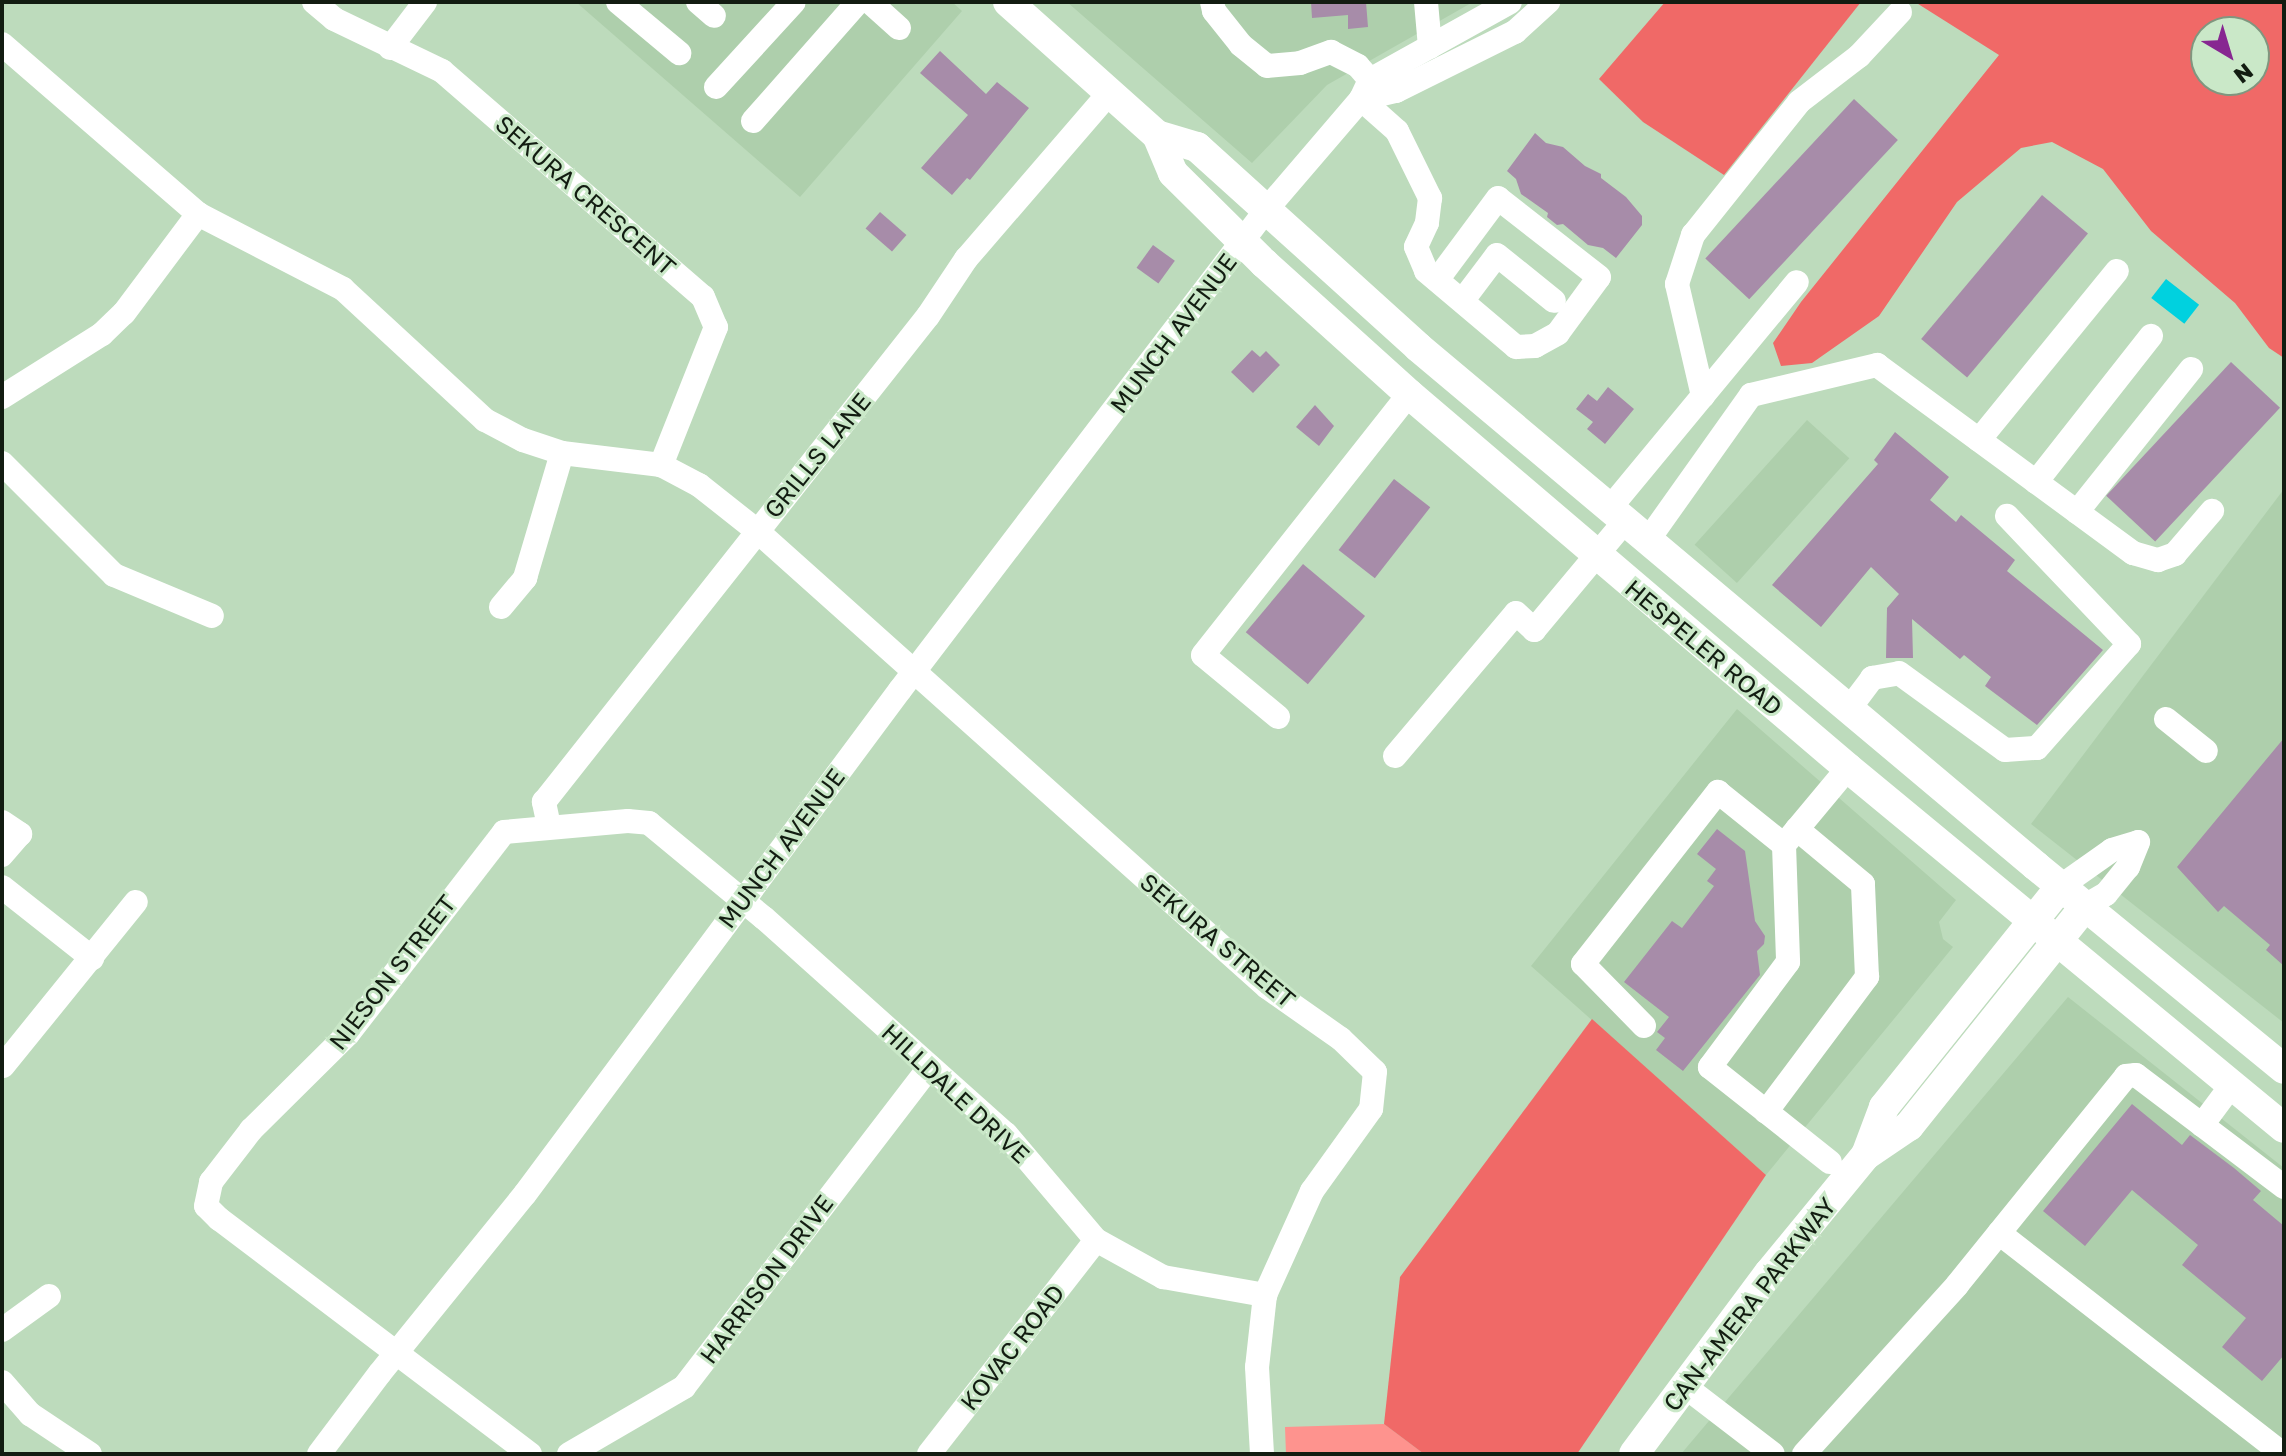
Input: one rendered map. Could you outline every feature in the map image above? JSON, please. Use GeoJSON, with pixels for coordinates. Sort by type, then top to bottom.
{"type":"FeatureCollection","features":[{"type":"Feature","properties":{"kind":"main road","name":"HESPELER ROAD"},"geometry":{"type":"LineString","coordinates":[[1008,2],[1157,135],[1173,173],[1242,241],[1409,394],[1848,768],[2284,1128]]}},
{"type":"Feature","properties":{"kind":"main road","name":"HESPELER ROAD"},"geometry":{"type":"LineString","coordinates":[[1157,135],[1197,147],[1418,347],[2284,1069]]}},
{"type":"Feature","properties":{"kind":"main road","name":"CAN-AMERA PARKWAY"},"geometry":{"type":"LineString","coordinates":[[1866,1155],[1884,1107],[2061,886]]}},
{"type":"Feature","properties":{"kind":"main road","name":"CAN-AMERA PARKWAY"},"geometry":{"type":"LineString","coordinates":[[1634,1454],[1683,1385],[1866,1155],[1909,1126],[2085,906]]}},
{"type":"Feature","properties":{"kind":"street","name":"SEKURA CRESCENT"},"geometry":{"type":"LineString","coordinates":[[314,2],[334,19],[442,71],[703,297],[716,327],[661,465]]}},
{"type":"Feature","properties":{"kind":"street"},"geometry":{"type":"LineString","coordinates":[[390,48],[425,2]]}},
{"type":"Feature","properties":{"kind":"street"},"geometry":{"type":"LineString","coordinates":[[618,2],[679,53]]}},
{"type":"Feature","properties":{"kind":"street"},"geometry":{"type":"LineString","coordinates":[[716,87],[794,2]]}},
{"type":"Feature","properties":{"kind":"street"},"geometry":{"type":"LineString","coordinates":[[753,121],[858,2]]}},
{"type":"Feature","properties":{"kind":"street"},"geometry":{"type":"LineString","coordinates":[[870,2],[899,28]]}},
{"type":"Feature","properties":{"kind":"street"},"geometry":{"type":"LineString","coordinates":[[1212,2],[1214,11],[1241,45],[1267,66],[1300,63],[1331,52],[1358,66],[1366,90],[1397,131],[1430,198],[1427,223],[1416,247],[1426,271],[1516,347],[1535,346],[1558,333],[1599,277],[1498,198],[1437,280]]}},
{"type":"Feature","properties":{"kind":"street"},"geometry":{"type":"LineString","coordinates":[[1426,2],[1430,47]]}},
{"type":"Feature","properties":{"kind":"street"},"geometry":{"type":"LineString","coordinates":[[1366,90],[1430,47],[1510,2]]}},
{"type":"Feature","properties":{"kind":"street"},"geometry":{"type":"LineString","coordinates":[[1366,90],[1396,91],[1515,32],[1548,2]]}},
{"type":"Feature","properties":{"kind":"street"},"geometry":{"type":"LineString","coordinates":[[1703,396],[1677,284],[1693,235],[1799,102],[1859,56],[1900,12]]}},
{"type":"Feature","properties":{"kind":"street"},"geometry":{"type":"LineString","coordinates":[[2,44],[198,214],[343,289],[485,420],[523,440],[562,453],[661,465],[699,485],[756,530]]}},
{"type":"Feature","properties":{"kind":"street","name":"MUNCH AVENUE"},"geometry":{"type":"LineString","coordinates":[[319,1454],[525,1194],[742,900],[1242,241],[1366,90]]}},
{"type":"Feature","properties":{"kind":"street","name":"GRILLS LANE"},"geometry":{"type":"LineString","coordinates":[[549,826],[544,802],[928,316],[966,259],[1110,92]]}},
{"type":"Feature","properties":{"kind":"street"},"geometry":{"type":"LineString","coordinates":[[2,397],[102,334],[124,313],[198,214]]}},
{"type":"Feature","properties":{"kind":"street"},"geometry":{"type":"LineString","coordinates":[[1463,300],[1497,255],[1554,301]]}},
{"type":"Feature","properties":{"kind":"street"},"geometry":{"type":"LineString","coordinates":[[1979,440],[2117,271]]}},
{"type":"Feature","properties":{"kind":"street"},"geometry":{"type":"LineString","coordinates":[[1628,523],[1703,396],[1797,282]]}},
{"type":"Feature","properties":{"kind":"street"},"geometry":{"type":"LineString","coordinates":[[2036,482],[2151,336]]}},
{"type":"Feature","properties":{"kind":"street"},"geometry":{"type":"LineString","coordinates":[[1395,756],[1516,613],[1534,630],[1628,523],[1751,395],[1877,365],[2133,553],[2158,560],[2175,554],[2212,511]]}},
{"type":"Feature","properties":{"kind":"street"},"geometry":{"type":"LineString","coordinates":[[2077,512],[2191,369]]}},
{"type":"Feature","properties":{"kind":"street"},"geometry":{"type":"LineString","coordinates":[[1278,717],[1203,655],[1409,394]]}},
{"type":"Feature","properties":{"kind":"street"},"geometry":{"type":"LineString","coordinates":[[501,607],[525,578],[562,453]]}},
{"type":"Feature","properties":{"kind":"street"},"geometry":{"type":"LineString","coordinates":[[2,463],[114,575],[212,616]]}},
{"type":"Feature","properties":{"kind":"street"},"geometry":{"type":"LineString","coordinates":[[1849,709],[1872,678],[1899,673],[2005,750],[2037,748],[2129,644],[2007,516]]}},
{"type":"Feature","properties":{"kind":"street","name":"SEKURA STREET"},"geometry":{"type":"LineString","coordinates":[[756,530],[1267,987],[1341,1039],[1375,1072],[1371,1109],[1312,1191],[1265,1295],[1257,1367],[1262,1454]]}},
{"type":"Feature","properties":{"kind":"street"},"geometry":{"type":"LineString","coordinates":[[2166,719],[2206,751]]}},
{"type":"Feature","properties":{"kind":"street"},"geometry":{"type":"LineString","coordinates":[[1830,1162],[1710,1067],[1788,962],[1790,837],[1848,768]]}},
{"type":"Feature","properties":{"kind":"street"},"geometry":{"type":"LineString","coordinates":[[1644,1026],[1583,964],[1718,792],[1863,884],[1867,977],[1766,1112]]}},
{"type":"Feature","properties":{"kind":"street"},"geometry":{"type":"LineString","coordinates":[[2,822],[20,834],[2,855]]}},
{"type":"Feature","properties":{"kind":"street","name":"NIESON STREET"},"geometry":{"type":"LineString","coordinates":[[396,1353],[219,1219],[206,1206],[211,1182],[251,1130],[348,1034],[496,838],[504,832],[549,826],[649,823],[742,900]]}},
{"type":"Feature","properties":{"kind":"street"},"geometry":{"type":"LineString","coordinates":[[2061,886],[2112,850],[2138,842],[2128,867],[2106,894],[2085,906]]}},
{"type":"Feature","properties":{"kind":"street"},"geometry":{"type":"LineString","coordinates":[[2,887],[92,958]]}},
{"type":"Feature","properties":{"kind":"street","name":"HILLDALE DRIVE"},"geometry":{"type":"LineString","coordinates":[[742,900],[1006,1134],[1096,1240],[1163,1277],[1265,1295]]}},
{"type":"Feature","properties":{"kind":"street"},"geometry":{"type":"LineString","coordinates":[[3,1066],[136,902]]}},
{"type":"Feature","properties":{"kind":"street","name":"HARRISON DRIVE"},"geometry":{"type":"LineString","coordinates":[[569,1454],[684,1387],[930,1066]]}},
{"type":"Feature","properties":{"kind":"street"},"geometry":{"type":"LineString","coordinates":[[1804,1454],[1999,1233],[2126,1076],[2136,1075],[2284,1187]]}},
{"type":"Feature","properties":{"kind":"street"},"geometry":{"type":"LineString","coordinates":[[2202,1125],[2231,1086]]}},
{"type":"Feature","properties":{"kind":"street"},"geometry":{"type":"LineString","coordinates":[[1999,1233],[2283,1454]]}},
{"type":"Feature","properties":{"kind":"street","name":"KOVAC ROAD"},"geometry":{"type":"LineString","coordinates":[[929,1454],[1096,1240]]}},
{"type":"Feature","properties":{"kind":"street"},"geometry":{"type":"LineString","coordinates":[[2,1330],[49,1296]]}},
{"type":"Feature","properties":{"kind":"street"},"geometry":{"type":"LineString","coordinates":[[396,1353],[530,1454]]}},
{"type":"Feature","properties":{"kind":"street"},"geometry":{"type":"LineString","coordinates":[[2,1382],[30,1414],[90,1454]]}},
{"type":"Feature","properties":{"kind":"street"},"geometry":{"type":"LineString","coordinates":[[1683,1385],[1773,1454]]}},
{"type":"Feature","properties":{"kind":"shaded area"},"geometry":{"type":"Polygon","coordinates":[[[576,2],[952,2],[962,11],[800,197],[576,2]]]}},
{"type":"Feature","properties":{"kind":"shaded area"},"geometry":{"type":"Polygon","coordinates":[[[1067,2],[1473,2],[1327,85],[1252,163],[1067,2]]]}},
{"type":"Feature","properties":{"kind":"shaded area"},"geometry":{"type":"Polygon","coordinates":[[[1665,2],[1861,2],[1724,175],[1643,122],[1599,79],[1665,2]]]}},
{"type":"Feature","properties":{"kind":"shaded area"},"geometry":{"type":"Polygon","coordinates":[[[1915,2],[2284,2],[2284,358],[2269,348],[2235,303],[2151,231],[2103,169],[2052,142],[2021,148],[1957,202],[1879,316],[1812,363],[1781,366],[1773,343],[1801,302],[1999,55],[1915,2]]]}},
{"type":"Feature","properties":{"kind":"shaded area"},"geometry":{"type":"Polygon","coordinates":[[[1807,420],[1849,458],[1737,583],[1695,545],[1807,420]]]}},
{"type":"Feature","properties":{"kind":"shaded area"},"geometry":{"type":"Polygon","coordinates":[[[2284,489],[2284,1023],[2031,824],[2284,489]]]}},
{"type":"Feature","properties":{"kind":"shaded area"},"geometry":{"type":"Polygon","coordinates":[[[1737,709],[1956,900],[1939,922],[1943,939],[1953,947],[1766,1175],[1531,966],[1737,709]]]}},
{"type":"Feature","properties":{"kind":"shaded area"},"geometry":{"type":"Polygon","coordinates":[[[2068,997],[2284,1168],[2284,1454],[1681,1454],[2068,997]]]}},
{"type":"Feature","properties":{"kind":"shaded area"},"geometry":{"type":"Polygon","coordinates":[[[1592,1019],[1766,1175],[1577,1454],[1424,1454],[1384,1424],[1400,1277],[1592,1019]]]}},
{"type":"Feature","properties":{"kind":"shaded area"},"geometry":{"type":"Polygon","coordinates":[[[1384,1424],[1424,1454],[1286,1454],[1285,1427],[1384,1424]]]}},
{"type":"Feature","properties":{"kind":"water"},"geometry":{"type":"Polygon","coordinates":[[[2166,279],[2199,305],[2184,324],[2151,298],[2166,279]]]}},
{"type":"Feature","properties":{"kind":"building"},"geometry":{"type":"Polygon","coordinates":[[[1311,2],[1366,2],[1368,27],[1348,29],[1348,15],[1312,18],[1311,2]]]}},
{"type":"Feature","properties":{"kind":"building"},"geometry":{"type":"Polygon","coordinates":[[[940,51],[986,94],[997,82],[1029,108],[970,180],[967,178],[952,195],[921,168],[968,115],[920,73],[940,51]]]}},
{"type":"Feature","properties":{"kind":"building"},"geometry":{"type":"Polygon","coordinates":[[[1854,99],[1898,140],[1749,299],[1705,258],[1854,99]]]}},
{"type":"Feature","properties":{"kind":"building"},"geometry":{"type":"Polygon","coordinates":[[[1535,133],[1546,143],[1563,147],[1585,166],[1601,174],[1601,178],[1626,197],[1642,216],[1642,225],[1616,258],[1603,248],[1588,245],[1563,224],[1557,225],[1547,217],[1548,213],[1521,194],[1516,179],[1507,171],[1535,133]]]}},
{"type":"Feature","properties":{"kind":"building"},"geometry":{"type":"Polygon","coordinates":[[[2042,195],[2088,234],[1967,378],[1921,339],[2042,195]]]}},
{"type":"Feature","properties":{"kind":"building"},"geometry":{"type":"Polygon","coordinates":[[[880,212],[906,235],[892,252],[866,229],[880,212]]]}},
{"type":"Feature","properties":{"kind":"building"},"geometry":{"type":"Polygon","coordinates":[[[1153,245],[1175,261],[1158,284],[1137,268],[1153,245]]]}},
{"type":"Feature","properties":{"kind":"building"},"geometry":{"type":"Polygon","coordinates":[[[1252,350],[1260,357],[1266,351],[1280,365],[1253,393],[1231,372],[1252,350]]]}},
{"type":"Feature","properties":{"kind":"building"},"geometry":{"type":"Polygon","coordinates":[[[2231,362],[2280,408],[2155,542],[2106,496],[2231,362]]]}},
{"type":"Feature","properties":{"kind":"building"},"geometry":{"type":"Polygon","coordinates":[[[1608,387],[1634,409],[1605,444],[1587,429],[1593,422],[1576,409],[1588,394],[1597,401],[1608,387]]]}},
{"type":"Feature","properties":{"kind":"building"},"geometry":{"type":"Polygon","coordinates":[[[1315,405],[1334,426],[1319,446],[1296,427],[1315,405]]]}},
{"type":"Feature","properties":{"kind":"building"},"geometry":{"type":"Polygon","coordinates":[[[1895,432],[1949,477],[1930,500],[1956,522],[1961,515],[2015,560],[2007,571],[2103,650],[2037,725],[1985,686],[1991,677],[1964,655],[1960,659],[1912,619],[1913,658],[1886,658],[1887,608],[1899,594],[1871,567],[1821,627],[1772,585],[1878,464],[1874,460],[1895,432]]]}},
{"type":"Feature","properties":{"kind":"building"},"geometry":{"type":"Polygon","coordinates":[[[1394,479],[1430,507],[1375,578],[1339,550],[1394,479]]]}},
{"type":"Feature","properties":{"kind":"building"},"geometry":{"type":"Polygon","coordinates":[[[1303,564],[1365,616],[1308,684],[1246,632],[1303,564]]]}},
{"type":"Feature","properties":{"kind":"building"},"geometry":{"type":"Polygon","coordinates":[[[2284,738],[2284,966],[2266,950],[2270,945],[2224,906],[2218,912],[2177,867],[2284,738]]]}},
{"type":"Feature","properties":{"kind":"building"},"geometry":{"type":"Polygon","coordinates":[[[1717,829],[1745,851],[1755,921],[1765,936],[1764,944],[1757,951],[1760,975],[1683,1071],[1656,1050],[1665,1038],[1657,1032],[1669,1017],[1624,982],[1672,921],[1682,928],[1714,886],[1707,881],[1716,869],[1697,854],[1717,829]]]}},
{"type":"Feature","properties":{"kind":"building"},"geometry":{"type":"Polygon","coordinates":[[[2132,1104],[2182,1145],[2190,1135],[2234,1168],[2261,1191],[2253,1200],[2284,1226],[2284,1355],[2262,1381],[2222,1347],[2246,1318],[2182,1265],[2198,1245],[2132,1190],[2085,1246],[2043,1211],[2132,1104]]]}}]}
